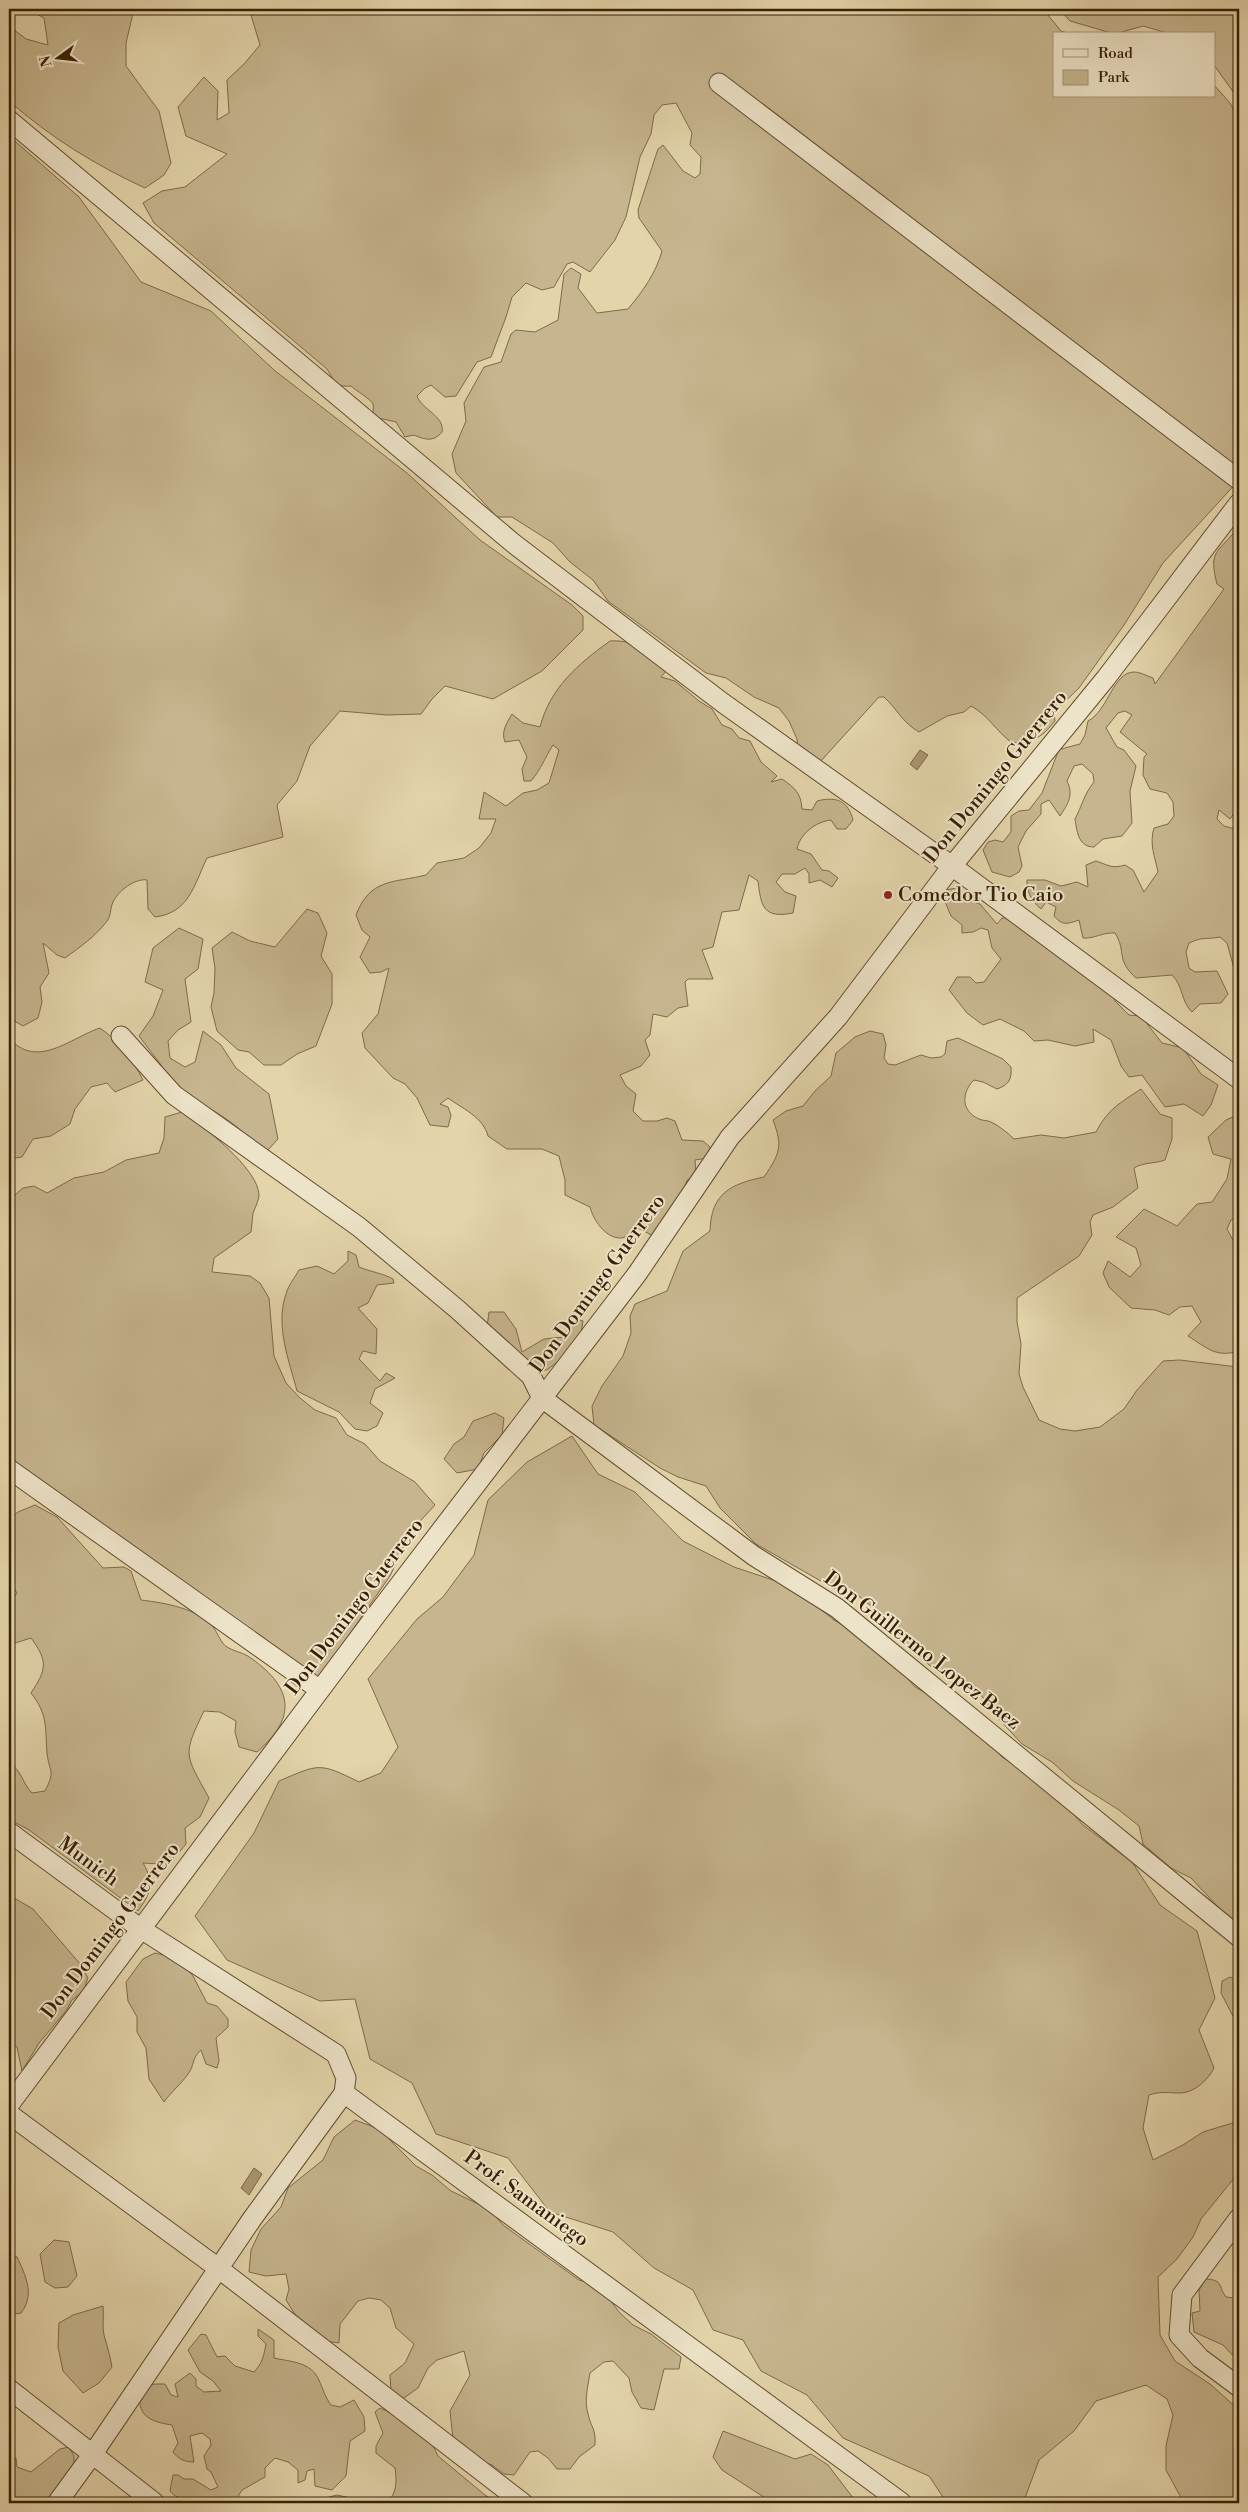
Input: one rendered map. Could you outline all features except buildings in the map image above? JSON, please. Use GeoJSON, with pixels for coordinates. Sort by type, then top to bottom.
{"type":"FeatureCollection","features":[{"type":"Feature","properties":{"kind":"street"},"geometry":{"type":"LineString","coordinates":[[719,83],[1239,480]]}},
{"type":"Feature","properties":{"kind":"street"},"geometry":{"type":"LineString","coordinates":[[9,120],[513,543],[722,703],[952,866],[1239,1079]]}},
{"type":"Feature","properties":{"kind":"street","name":"Don Domingo Guerrero"},"geometry":{"type":"LineString","coordinates":[[9,2105],[320,1690],[637,1274],[730,1137],[838,1017],[952,866],[1106,678],[1239,503]]}},
{"type":"Feature","properties":{"kind":"street"},"geometry":{"type":"LineString","coordinates":[[121,1036],[174,1095],[359,1227],[457,1309],[531,1376],[542,1398]]}},
{"type":"Feature","properties":{"kind":"street","name":"Don Guillermo Lopez Baez"},"geometry":{"type":"LineString","coordinates":[[542,1398],[754,1556],[837,1608],[1239,1937]]}},
{"type":"Feature","properties":{"kind":"street"},"geometry":{"type":"LineString","coordinates":[[9,1469],[320,1690]]}},
{"type":"Feature","properties":{"kind":"street","name":"Munich"},"geometry":{"type":"LineString","coordinates":[[9,1832],[141,1929]]}},
{"type":"Feature","properties":{"kind":"street"},"geometry":{"type":"LineString","coordinates":[[56,2503],[92,2455],[218,2268],[344,2092],[346,2078],[336,2054],[141,1929]]}},
{"type":"Feature","properties":{"kind":"street","name":"Prof. Samaniego"},"geometry":{"type":"LineString","coordinates":[[344,2092],[902,2503]]}},
{"type":"Feature","properties":{"kind":"street"},"geometry":{"type":"LineString","coordinates":[[9,2114],[218,2268],[523,2503]]}},
{"type":"Feature","properties":{"kind":"street"},"geometry":{"type":"LineString","coordinates":[[1239,2218],[1182,2295],[1179,2335],[1200,2358],[1239,2387]]}},
{"type":"Feature","properties":{"kind":"street"},"geometry":{"type":"LineString","coordinates":[[9,2389],[154,2503]]}},
{"type":"Feature","properties":{"kind":"green space"},"geometry":{"type":"Polygon","coordinates":[[[28,9],[134,9],[126,43],[126,66],[159,111],[171,163],[164,175],[145,188],[108,170],[74,149],[41,127],[9,101],[9,26],[26,39],[48,45],[44,18],[28,9]]]}},
{"type":"Feature","properties":{"kind":"green space"},"geometry":{"type":"Polygon","coordinates":[[[245,9],[1043,9],[1061,31],[1064,32],[1053,32],[1053,98],[1216,98],[1216,87],[1230,103],[1239,120],[1239,480],[1163,563],[1124,625],[1079,688],[1054,712],[1055,721],[1041,735],[1026,742],[1012,743],[971,706],[964,712],[947,716],[919,732],[904,720],[884,697],[879,697],[820,762],[798,749],[797,739],[789,721],[779,708],[754,697],[726,678],[706,673],[608,601],[593,580],[570,562],[553,543],[512,517],[497,517],[456,473],[452,454],[466,421],[464,403],[484,367],[501,362],[511,334],[516,330],[535,332],[558,320],[564,274],[571,268],[581,274],[578,288],[597,313],[628,309],[648,282],[662,251],[639,218],[638,210],[658,149],[663,145],[683,171],[695,178],[700,174],[701,157],[690,145],[692,133],[676,103],[662,105],[654,115],[651,134],[640,157],[626,217],[615,240],[590,272],[573,262],[567,264],[554,287],[542,290],[526,283],[512,297],[491,357],[477,362],[456,396],[445,397],[431,385],[417,396],[423,405],[437,417],[442,426],[442,432],[433,439],[414,435],[405,437],[396,422],[374,417],[373,404],[370,400],[351,386],[342,386],[336,383],[327,369],[154,223],[143,203],[162,191],[185,187],[227,154],[186,136],[178,107],[204,77],[218,91],[217,120],[229,113],[227,80],[260,45],[251,15],[245,9]]]}},
{"type":"Feature","properties":{"kind":"green space"},"geometry":{"type":"Polygon","coordinates":[[[1059,9],[1239,9],[1239,100],[1216,68],[1216,32],[1164,32],[1143,26],[1122,32],[1108,32],[1070,21],[1059,9]]]}},
{"type":"Feature","properties":{"kind":"green space"},"geometry":{"type":"Polygon","coordinates":[[[9,136],[79,197],[141,282],[211,311],[274,370],[407,473],[480,540],[572,605],[583,616],[583,630],[542,671],[493,699],[445,686],[421,714],[387,715],[340,711],[310,746],[297,781],[277,805],[283,837],[207,858],[189,896],[176,910],[155,917],[148,909],[147,880],[137,881],[127,886],[115,898],[108,919],[98,932],[65,958],[57,955],[43,943],[49,973],[40,987],[42,1002],[38,1018],[23,1026],[11,1019],[9,1021],[9,136]]]}},
{"type":"Feature","properties":{"kind":"green space"},"geometry":{"type":"Polygon","coordinates":[[[1239,529],[1239,807],[1230,819],[1219,810],[1217,819],[1224,826],[1239,830],[1239,973],[1235,972],[1227,943],[1220,937],[1201,939],[1189,943],[1186,952],[1189,968],[1195,972],[1217,971],[1228,994],[1221,1003],[1200,1004],[1192,1012],[1188,1008],[1176,979],[1172,975],[1136,978],[1123,960],[1115,933],[1083,938],[1079,920],[1063,923],[1054,916],[1056,907],[1046,902],[1041,909],[1032,899],[1028,889],[1027,880],[1045,880],[1061,886],[1077,882],[1088,887],[1086,865],[1096,861],[1113,867],[1125,865],[1133,870],[1144,892],[1158,872],[1152,840],[1154,828],[1168,824],[1174,816],[1173,802],[1167,793],[1150,789],[1143,775],[1144,757],[1147,754],[1120,732],[1132,715],[1125,711],[1118,713],[1106,728],[1117,747],[1124,750],[1136,766],[1130,791],[1132,823],[1122,836],[1103,839],[1094,847],[1085,845],[1082,842],[1075,819],[1085,796],[1094,782],[1093,774],[1082,764],[1074,766],[1067,781],[1070,795],[1068,803],[1060,816],[1049,800],[1041,804],[1041,814],[1026,831],[1018,847],[1022,866],[1019,872],[1010,877],[992,872],[983,850],[988,842],[995,840],[1003,842],[1011,832],[1011,816],[1019,811],[1029,810],[1042,793],[1058,752],[1061,749],[1080,744],[1085,735],[1088,721],[1101,709],[1121,678],[1136,672],[1153,678],[1155,684],[1224,589],[1217,584],[1214,573],[1214,558],[1216,553],[1239,529]]]}},
{"type":"Feature","properties":{"kind":"green space"},"geometry":{"type":"Polygon","coordinates":[[[610,641],[627,642],[648,653],[667,670],[661,677],[675,681],[712,709],[722,725],[732,729],[739,738],[750,741],[761,762],[777,776],[771,782],[782,779],[790,785],[799,795],[802,809],[812,810],[817,801],[830,799],[841,801],[848,808],[853,820],[846,829],[837,829],[831,820],[819,823],[801,838],[797,849],[811,854],[822,870],[829,871],[838,878],[832,887],[820,880],[809,883],[809,874],[805,868],[795,874],[782,874],[776,882],[785,892],[796,896],[793,913],[775,914],[765,909],[762,904],[758,881],[749,875],[739,910],[722,912],[713,947],[702,950],[713,979],[688,979],[685,982],[688,1006],[678,1008],[667,1017],[653,1014],[650,1035],[645,1040],[650,1055],[641,1066],[620,1075],[626,1086],[636,1094],[633,1111],[643,1121],[657,1121],[667,1118],[675,1121],[682,1140],[703,1141],[710,1147],[708,1158],[695,1160],[696,1175],[687,1180],[680,1202],[655,1237],[638,1228],[623,1238],[609,1235],[600,1227],[590,1207],[565,1195],[565,1180],[559,1156],[542,1149],[507,1149],[488,1136],[477,1119],[448,1098],[440,1104],[448,1107],[451,1115],[448,1127],[430,1125],[417,1098],[405,1084],[393,1078],[365,1048],[362,1033],[378,1014],[389,968],[381,972],[370,973],[360,957],[370,937],[362,930],[356,915],[362,903],[368,894],[384,884],[426,875],[437,863],[464,858],[479,848],[491,833],[496,819],[479,819],[484,792],[506,806],[523,793],[537,790],[549,783],[559,750],[553,745],[531,781],[524,781],[522,769],[527,757],[519,740],[505,742],[504,731],[506,725],[512,714],[523,723],[540,727],[551,700],[558,689],[576,668],[610,641]]]}},
{"type":"Feature","properties":{"kind":"green space"},"geometry":{"type":"Polygon","coordinates":[[[956,888],[968,900],[980,904],[997,924],[1002,918],[1013,918],[1069,959],[1084,976],[1112,990],[1115,1001],[1129,1015],[1141,1016],[1162,1043],[1183,1048],[1201,1074],[1218,1085],[1211,1105],[1203,1116],[1184,1104],[1165,1107],[1142,1075],[1129,1077],[1121,1066],[1111,1040],[1093,1029],[1094,1042],[1075,1046],[1048,1040],[1034,1041],[1024,1031],[1000,1019],[983,1025],[967,1013],[949,990],[957,977],[970,977],[976,983],[984,982],[1001,959],[992,948],[988,930],[981,928],[973,932],[962,933],[962,925],[951,916],[943,897],[946,890],[956,888]]]}},
{"type":"Feature","properties":{"kind":"green space"},"geometry":{"type":"Polygon","coordinates":[[[307,909],[318,913],[327,933],[321,956],[332,974],[332,1004],[316,1046],[297,1054],[281,1065],[264,1065],[249,1052],[238,1050],[217,1031],[211,1007],[214,993],[215,968],[212,948],[232,932],[250,941],[275,947],[307,909]]]}},
{"type":"Feature","properties":{"kind":"green space"},"geometry":{"type":"Polygon","coordinates":[[[179,928],[203,939],[198,969],[185,979],[191,1022],[178,1030],[168,1041],[170,1058],[185,1067],[195,1062],[203,1031],[221,1045],[236,1068],[269,1094],[278,1139],[268,1150],[255,1143],[237,1127],[214,1111],[173,1092],[161,1065],[139,1036],[153,1016],[163,990],[145,982],[153,948],[179,928]]]}},
{"type":"Feature","properties":{"kind":"green space"},"geometry":{"type":"Polygon","coordinates":[[[100,1028],[125,1051],[143,1080],[115,1092],[107,1083],[91,1087],[75,1109],[70,1124],[51,1136],[33,1139],[22,1157],[9,1159],[9,1038],[20,1047],[42,1052],[54,1049],[100,1028]]]}},
{"type":"Feature","properties":{"kind":"green space"},"geometry":{"type":"Polygon","coordinates":[[[870,1031],[883,1034],[886,1045],[884,1058],[888,1064],[895,1065],[921,1055],[931,1058],[941,1057],[945,1054],[947,1041],[958,1038],[1003,1059],[1011,1067],[1011,1075],[1007,1083],[997,1089],[974,1080],[967,1090],[965,1101],[966,1107],[973,1116],[980,1120],[989,1121],[1003,1129],[1014,1139],[1041,1135],[1064,1138],[1096,1132],[1110,1112],[1141,1089],[1160,1114],[1172,1118],[1172,1139],[1165,1160],[1134,1168],[1138,1188],[1113,1207],[1093,1215],[1090,1222],[1092,1235],[1079,1256],[1017,1298],[1017,1322],[1021,1344],[1019,1374],[1023,1387],[1039,1420],[1060,1429],[1075,1431],[1100,1427],[1124,1409],[1137,1390],[1163,1361],[1180,1360],[1238,1367],[1239,1934],[1220,1909],[1191,1878],[1171,1868],[1143,1844],[1139,1826],[1119,1810],[1073,1781],[1052,1762],[1022,1744],[998,1718],[978,1691],[939,1673],[889,1632],[871,1606],[851,1590],[833,1588],[756,1544],[720,1508],[706,1486],[678,1477],[660,1468],[594,1425],[592,1406],[602,1386],[623,1356],[631,1333],[630,1316],[635,1304],[667,1291],[683,1251],[710,1231],[711,1218],[719,1199],[733,1187],[764,1177],[769,1169],[777,1156],[779,1144],[773,1120],[786,1111],[803,1106],[831,1076],[836,1053],[855,1037],[870,1031]]]}},
{"type":"Feature","properties":{"kind":"green space"},"geometry":{"type":"Polygon","coordinates":[[[182,1112],[215,1137],[240,1161],[250,1173],[259,1195],[253,1213],[251,1232],[214,1258],[212,1272],[250,1276],[260,1283],[269,1298],[274,1356],[286,1383],[315,1410],[336,1418],[347,1435],[365,1444],[380,1461],[415,1482],[435,1505],[411,1531],[390,1576],[319,1678],[9,1462],[9,1200],[23,1188],[34,1186],[47,1193],[74,1178],[104,1172],[126,1160],[159,1153],[164,1138],[165,1117],[182,1112]]]}},
{"type":"Feature","properties":{"kind":"green space"},"geometry":{"type":"Polygon","coordinates":[[[1239,1114],[1239,1216],[1231,1220],[1227,1229],[1235,1244],[1235,1257],[1239,1265],[1239,1351],[1224,1353],[1212,1351],[1188,1336],[1201,1322],[1192,1306],[1180,1307],[1169,1315],[1155,1310],[1131,1308],[1109,1287],[1103,1273],[1108,1261],[1130,1277],[1141,1265],[1136,1248],[1116,1237],[1144,1209],[1177,1226],[1197,1204],[1212,1202],[1227,1179],[1231,1159],[1213,1154],[1208,1137],[1226,1120],[1239,1114]]]}},
{"type":"Feature","properties":{"kind":"green space"},"geometry":{"type":"Polygon","coordinates":[[[348,1251],[356,1255],[359,1267],[389,1277],[393,1279],[394,1283],[377,1285],[368,1303],[358,1308],[377,1329],[376,1354],[363,1351],[359,1359],[380,1381],[386,1373],[395,1378],[375,1389],[370,1403],[383,1413],[377,1426],[367,1431],[355,1429],[339,1412],[297,1391],[284,1343],[283,1306],[290,1285],[299,1270],[317,1266],[334,1274],[348,1261],[348,1251]]]}},
{"type":"Feature","properties":{"kind":"green space"},"geometry":{"type":"Polygon","coordinates":[[[489,1312],[504,1312],[516,1329],[522,1352],[544,1339],[563,1337],[577,1319],[583,1321],[579,1345],[547,1370],[533,1371],[487,1327],[489,1312]]]}},
{"type":"Feature","properties":{"kind":"green space"},"geometry":{"type":"Polygon","coordinates":[[[495,1413],[504,1418],[502,1435],[484,1453],[478,1469],[457,1473],[444,1459],[454,1444],[464,1437],[473,1421],[495,1413]]]}},
{"type":"Feature","properties":{"kind":"green space"},"geometry":{"type":"Polygon","coordinates":[[[572,1436],[598,1474],[635,1492],[683,1541],[734,1567],[791,1586],[834,1620],[881,1648],[915,1687],[957,1710],[1002,1757],[1051,1789],[1083,1825],[1132,1862],[1160,1905],[1197,1931],[1215,1998],[1199,2030],[1214,2068],[1205,2081],[1196,2088],[1181,2093],[1149,2095],[1143,2128],[1153,2160],[1183,2145],[1203,2132],[1239,2121],[1239,2172],[1201,2219],[1193,2237],[1177,2259],[1158,2277],[1160,2335],[1175,2361],[1210,2384],[1239,2410],[1239,2503],[1184,2503],[1166,2470],[1166,2446],[1173,2415],[1167,2399],[1146,2385],[1096,2401],[1074,2431],[1039,2460],[1025,2498],[1017,2503],[947,2503],[929,2476],[843,2438],[807,2395],[761,2371],[743,2340],[713,2330],[693,2290],[654,2268],[613,2232],[550,2212],[508,2158],[436,2134],[412,2083],[370,2059],[355,1999],[320,2001],[227,1960],[195,1916],[254,1833],[279,1781],[303,1771],[319,1768],[327,1768],[359,1782],[381,1773],[398,1747],[368,1679],[417,1619],[443,1597],[474,1555],[488,1500],[527,1462],[572,1436]]]}},
{"type":"Feature","properties":{"kind":"green space"},"geometry":{"type":"Polygon","coordinates":[[[35,1505],[57,1517],[103,1568],[124,1567],[131,1571],[141,1600],[190,1611],[207,1621],[225,1645],[248,1656],[263,1667],[281,1690],[285,1702],[280,1726],[257,1752],[239,1747],[235,1732],[236,1721],[220,1712],[204,1711],[192,1737],[189,1755],[195,1772],[209,1798],[200,1817],[185,1828],[186,1844],[176,1855],[162,1863],[143,1863],[149,1876],[150,1888],[146,1899],[138,1911],[29,1830],[9,1819],[9,1763],[17,1769],[32,1793],[45,1791],[51,1775],[47,1753],[45,1721],[31,1693],[43,1671],[43,1659],[31,1638],[9,1645],[9,1604],[17,1593],[9,1581],[9,1516],[12,1517],[18,1512],[35,1505]]]}},
{"type":"Feature","properties":{"kind":"green space"},"geometry":{"type":"Polygon","coordinates":[[[9,1883],[14,1898],[33,1909],[81,1965],[88,1978],[83,1992],[72,2000],[66,2011],[39,2043],[22,2071],[17,2047],[9,2042],[9,1983],[13,1981],[14,1968],[9,1961],[9,1883]]]}},
{"type":"Feature","properties":{"kind":"green space"},"geometry":{"type":"Polygon","coordinates":[[[155,1953],[179,1959],[193,1976],[207,2003],[217,2006],[228,2019],[228,2027],[216,2038],[219,2061],[217,2068],[206,2064],[201,2050],[196,2056],[188,2074],[164,2102],[149,2079],[146,2048],[137,2032],[137,2017],[128,2001],[126,1982],[143,1959],[155,1953]]]}},
{"type":"Feature","properties":{"kind":"green space"},"geometry":{"type":"Polygon","coordinates":[[[1230,1977],[1239,1981],[1239,2023],[1236,2022],[1221,1993],[1222,1981],[1230,1977]]]}},
{"type":"Feature","properties":{"kind":"green space"},"geometry":{"type":"Polygon","coordinates":[[[355,2120],[379,2129],[416,2166],[432,2175],[451,2191],[489,2209],[503,2225],[579,2280],[600,2286],[619,2312],[633,2325],[651,2334],[681,2357],[679,2369],[664,2369],[654,2410],[641,2408],[632,2392],[629,2378],[613,2361],[604,2362],[590,2373],[587,2393],[586,2404],[594,2431],[595,2445],[579,2457],[570,2469],[557,2469],[548,2458],[538,2451],[530,2452],[514,2475],[504,2474],[492,2465],[475,2459],[453,2439],[450,2411],[470,2375],[464,2351],[437,2360],[428,2368],[418,2388],[401,2400],[391,2391],[390,2375],[405,2363],[414,2344],[396,2328],[390,2308],[381,2300],[369,2298],[358,2301],[340,2324],[339,2343],[325,2341],[294,2313],[286,2300],[289,2289],[286,2274],[266,2276],[249,2272],[251,2250],[261,2229],[281,2207],[288,2188],[323,2160],[334,2137],[355,2120]]]}},
{"type":"Feature","properties":{"kind":"green space"},"geometry":{"type":"Polygon","coordinates":[[[54,2240],[69,2242],[77,2276],[68,2287],[55,2288],[45,2282],[40,2254],[54,2240]]]}},
{"type":"Feature","properties":{"kind":"green space"},"geometry":{"type":"Polygon","coordinates":[[[9,2253],[17,2257],[26,2278],[28,2299],[21,2313],[9,2315],[9,2253]]]}},
{"type":"Feature","properties":{"kind":"green space"},"geometry":{"type":"Polygon","coordinates":[[[1206,2279],[1218,2282],[1226,2297],[1234,2298],[1239,2303],[1239,2362],[1223,2345],[1194,2332],[1192,2313],[1200,2311],[1199,2290],[1206,2279]]]}},
{"type":"Feature","properties":{"kind":"green space"},"geometry":{"type":"Polygon","coordinates":[[[103,2306],[103,2332],[112,2367],[99,2383],[83,2393],[63,2371],[58,2347],[59,2323],[73,2315],[103,2306]]]}},
{"type":"Feature","properties":{"kind":"green space"},"geometry":{"type":"Polygon","coordinates":[[[258,2329],[274,2340],[274,2358],[306,2366],[316,2374],[331,2405],[340,2407],[354,2400],[364,2417],[365,2431],[350,2441],[346,2476],[332,2490],[315,2486],[314,2469],[307,2471],[305,2480],[298,2483],[298,2470],[288,2462],[275,2458],[265,2468],[265,2477],[242,2490],[234,2503],[185,2503],[170,2491],[173,2475],[178,2475],[184,2479],[193,2479],[211,2490],[218,2487],[211,2472],[207,2469],[204,2456],[211,2445],[210,2439],[202,2433],[190,2436],[194,2462],[179,2458],[173,2452],[178,2443],[172,2425],[157,2422],[146,2416],[140,2406],[141,2390],[154,2384],[165,2384],[171,2395],[178,2397],[175,2384],[190,2373],[196,2379],[196,2386],[204,2392],[221,2391],[213,2381],[200,2372],[188,2350],[201,2334],[206,2335],[217,2357],[225,2356],[235,2366],[254,2372],[262,2359],[266,2344],[258,2336],[258,2329]]]}},
{"type":"Feature","properties":{"kind":"green space"},"geometry":{"type":"Polygon","coordinates":[[[380,2408],[392,2413],[431,2442],[438,2456],[485,2495],[498,2503],[387,2503],[396,2487],[396,2478],[395,2468],[376,2453],[376,2446],[383,2433],[375,2412],[380,2408]]]}},
{"type":"Feature","properties":{"kind":"green space"},"geometry":{"type":"Polygon","coordinates":[[[723,2431],[795,2459],[811,2454],[828,2465],[857,2503],[773,2503],[722,2470],[713,2457],[723,2431]]]}},
{"type":"Feature","properties":{"kind":"green space"},"geometry":{"type":"Polygon","coordinates":[[[69,2447],[74,2456],[74,2465],[48,2503],[9,2503],[9,2458],[16,2458],[17,2467],[31,2472],[60,2449],[69,2447]]]}},
{"type":"Feature","properties":{"kind":"green space"},"geometry":{"type":"Polygon","coordinates":[[[337,2495],[355,2499],[360,2503],[323,2503],[329,2497],[337,2495]]]}},
{"type":"Feature","properties":{"kind":"shaded area"},"geometry":{"type":"Polygon","coordinates":[[[920,750],[928,755],[917,770],[910,764],[920,750]]]}},
{"type":"Feature","properties":{"kind":"shaded area"},"geometry":{"type":"Polygon","coordinates":[[[254,2168],[262,2174],[249,2195],[241,2188],[254,2168]]]}},
{"type":"Feature","properties":{"kind":"place","name":"Comedor Tio Caio"},"geometry":{"type":"Point","coordinates":[888,895]}}]}
